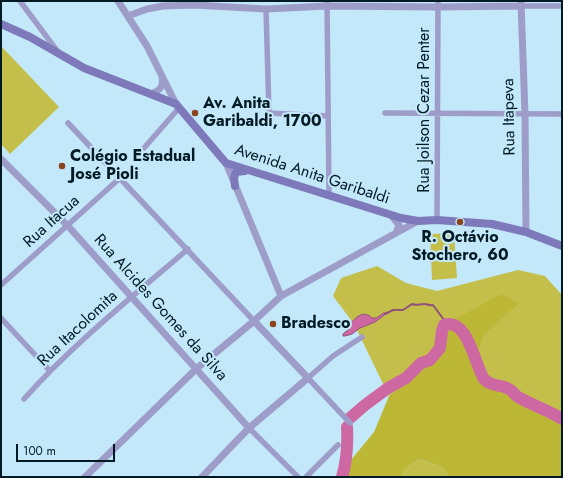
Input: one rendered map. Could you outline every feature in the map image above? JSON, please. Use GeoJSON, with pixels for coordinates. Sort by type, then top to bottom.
{"type":"FeatureCollection","features":[{"type":"Feature","properties":{"kind":"main road","name":"Avenida Anita Garibaldi"},"geometry":{"type":"LineString","coordinates":[[1,24],[30,37],[84,68],[151,94],[177,106],[226,163],[392,216],[418,221],[437,220],[492,224],[526,232],[562,246]]}},
{"type":"Feature","properties":{"kind":"main road"},"geometry":{"type":"LineString","coordinates":[[235,186],[234,178],[236,172],[252,171]]}},
{"type":"Feature","properties":{"kind":"street"},"geometry":{"type":"LineString","coordinates":[[20,1],[60,54]]}},
{"type":"Feature","properties":{"kind":"street"},"geometry":{"type":"LineString","coordinates":[[118,1],[147,46],[177,106],[144,148]]}},
{"type":"Feature","properties":{"kind":"street"},"geometry":{"type":"LineString","coordinates":[[128,16],[163,4],[194,3],[266,9],[327,4],[521,3],[562,6]]}},
{"type":"Feature","properties":{"kind":"street","name":"Rua Itapeva"},"geometry":{"type":"LineString","coordinates":[[521,3],[525,114],[526,232]]}},
{"type":"Feature","properties":{"kind":"street"},"geometry":{"type":"LineString","coordinates":[[327,4],[329,196]]}},
{"type":"Feature","properties":{"kind":"street","name":"Rua Joilson Cezar Penter"},"geometry":{"type":"LineString","coordinates":[[437,220],[438,4]]}},
{"type":"Feature","properties":{"kind":"street"},"geometry":{"type":"LineString","coordinates":[[266,9],[269,114],[328,116]]}},
{"type":"Feature","properties":{"kind":"street"},"geometry":{"type":"LineString","coordinates":[[30,37],[38,35],[40,31],[39,25]]}},
{"type":"Feature","properties":{"kind":"street"},"geometry":{"type":"LineString","coordinates":[[151,94],[162,87],[162,75]]}},
{"type":"Feature","properties":{"kind":"street"},"geometry":{"type":"LineString","coordinates":[[385,113],[562,114]]}},
{"type":"Feature","properties":{"kind":"street"},"geometry":{"type":"LineString","coordinates":[[68,123],[350,423]]}},
{"type":"Feature","properties":{"kind":"street","name":"Rua Alcides Gomes da Silva"},"geometry":{"type":"LineString","coordinates":[[1,159],[68,226],[249,428],[298,477]]}},
{"type":"Feature","properties":{"kind":"street"},"geometry":{"type":"LineString","coordinates":[[226,163],[281,296]]}},
{"type":"Feature","properties":{"kind":"street","name":"Rua Itacua"},"geometry":{"type":"LineString","coordinates":[[1,285],[120,178]]}},
{"type":"Feature","properties":{"kind":"street"},"geometry":{"type":"LineString","coordinates":[[392,216],[399,225],[396,233]]}},
{"type":"Feature","properties":{"kind":"street"},"geometry":{"type":"LineString","coordinates":[[85,477],[196,370],[281,296],[418,221]]}},
{"type":"Feature","properties":{"kind":"street","name":"Rua Itacolomita"},"geometry":{"type":"LineString","coordinates":[[24,399],[50,371],[131,297],[188,249]]}},
{"type":"Feature","properties":{"kind":"street"},"geometry":{"type":"LineString","coordinates":[[1,318],[50,371]]}},
{"type":"Feature","properties":{"kind":"street"},"geometry":{"type":"LineString","coordinates":[[202,477],[249,428],[333,356],[362,337]]}},
{"type":"Feature","properties":{"kind":"street"},"geometry":{"type":"LineString","coordinates":[[306,477],[338,445]]}},
{"type":"Feature","properties":{"kind":"shaded area"},"geometry":{"type":"Polygon","coordinates":[[[1,46],[59,107],[10,154],[1,144],[1,46]]]}},
{"type":"Feature","properties":{"kind":"shaded area"},"geometry":{"type":"Polygon","coordinates":[[[454,233],[457,278],[432,280],[430,234],[454,233]]]}},
{"type":"Feature","properties":{"kind":"shaded area"},"geometry":{"type":"Polygon","coordinates":[[[377,266],[406,283],[437,291],[518,270],[545,276],[562,295],[562,415],[521,401],[475,362],[484,336],[518,303],[455,319],[426,367],[389,396],[354,324],[333,296],[341,278],[377,266]]]}},
{"type":"Feature","properties":{"kind":"shaded area"},"geometry":{"type":"Polygon","coordinates":[[[501,294],[519,303],[484,336],[475,362],[521,401],[562,415],[562,477],[449,477],[442,467],[419,459],[405,469],[402,477],[337,477],[374,432],[389,396],[426,367],[455,319],[501,294]]]}},
{"type":"Feature","properties":{"kind":"shaded area"},"geometry":{"type":"Polygon","coordinates":[[[384,313],[387,313],[375,322],[360,328],[352,334],[343,336],[343,334],[350,328],[350,324],[358,316],[366,314],[372,318],[376,318],[384,313]]]}},
{"type":"Feature","properties":{"kind":"shaded area"},"geometry":{"type":"Polygon","coordinates":[[[419,459],[442,467],[449,477],[402,477],[405,469],[419,459]]]}},
{"type":"Feature","properties":{"kind":"waterway"},"geometry":{"type":"LineString","coordinates":[[385,314],[393,310],[403,310],[412,304],[433,305],[447,324]]}},
{"type":"Feature","properties":{"kind":"waterway"},"geometry":{"type":"LineString","coordinates":[[350,418],[388,388],[406,378],[421,363],[430,360],[440,348],[444,325],[452,324],[459,328],[465,335],[481,373],[487,382],[506,387],[518,397],[562,419]]}},
{"type":"Feature","properties":{"kind":"waterway"},"geometry":{"type":"LineString","coordinates":[[342,477],[347,452],[347,427]]}},
{"type":"Feature","properties":{"kind":"place","name":"Av. Anita Garibaldi, 1700"},"geometry":{"type":"Point","coordinates":[195,113]}},
{"type":"Feature","properties":{"kind":"place","name":"Colégio Estadual José Pioli"},"geometry":{"type":"Point","coordinates":[62,166]}},
{"type":"Feature","properties":{"kind":"place","name":"R. Octávio Stochero, 60"},"geometry":{"type":"Point","coordinates":[460,222]}},
{"type":"Feature","properties":{"kind":"place","name":"Bradesco"},"geometry":{"type":"Point","coordinates":[273,324]}}]}
